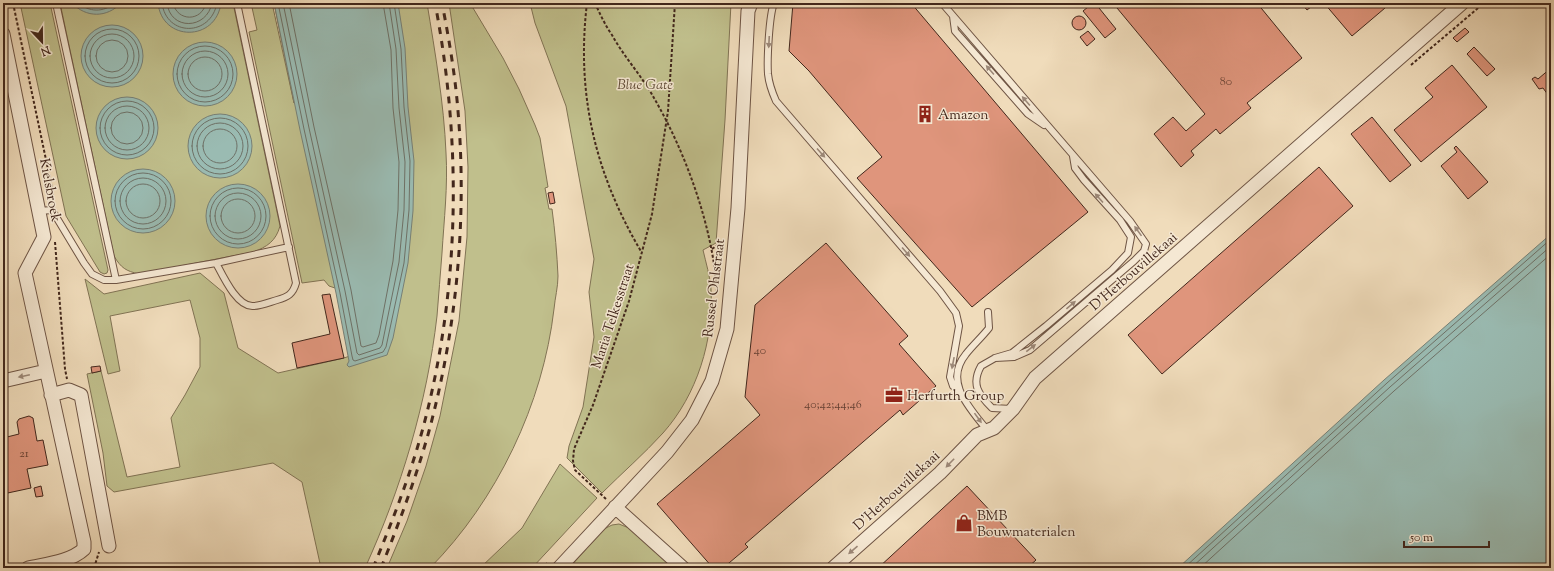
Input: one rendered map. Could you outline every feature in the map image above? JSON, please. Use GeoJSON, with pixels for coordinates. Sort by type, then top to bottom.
{"type":"FeatureCollection","features":[{"type":"Feature","properties":{"kind":"street","name":"Russel Ohlstraat"},"geometry":{"type":"LineString","coordinates":[[554,565],[611,503],[667,452],[692,420],[712,381],[728,329],[738,208],[748,11],[751,3]]}},
{"type":"Feature","properties":{"kind":"street","name":"D'Herbouvillekaai"},"geometry":{"type":"LineString","coordinates":[[832,568],[940,474],[982,433],[994,428],[1013,409],[1035,378],[1462,3]]}},
{"type":"Feature","properties":{"kind":"street","name":"Kielsbroek"},"geometry":{"type":"LineString","coordinates":[[3,34],[46,210],[44,237],[25,273],[51,395],[84,536],[84,549],[65,560],[28,568]]}},
{"type":"Feature","properties":{"kind":"street"},"geometry":{"type":"LineString","coordinates":[[3,380],[46,371]]}},
{"type":"Feature","properties":{"kind":"street"},"geometry":{"type":"LineString","coordinates":[[51,395],[69,390],[81,395],[105,547]]}},
{"type":"Feature","properties":{"kind":"street"},"geometry":{"type":"LineString","coordinates":[[611,503],[683,568]]}},
{"type":"Feature","properties":{"kind":"lane"},"geometry":{"type":"LineString","coordinates":[[56,3],[116,280]]}},
{"type":"Feature","properties":{"kind":"lane"},"geometry":{"type":"LineString","coordinates":[[216,263],[236,296],[245,304],[253,306],[288,297],[294,290],[296,283],[289,247],[237,3]]}},
{"type":"Feature","properties":{"kind":"lane"},"geometry":{"type":"LineString","coordinates":[[774,3],[770,33],[768,74],[770,88],[776,101],[940,291],[956,313],[959,326],[950,377],[953,386],[960,392]]}},
{"type":"Feature","properties":{"kind":"lane"},"geometry":{"type":"LineString","coordinates":[[942,3],[1139,232],[1146,244],[1144,251],[1088,302],[1030,350],[1014,357],[995,358]]}},
{"type":"Feature","properties":{"kind":"lane"},"geometry":{"type":"LineString","coordinates":[[1013,409],[992,408],[978,390],[976,381],[981,366],[995,358],[1012,353],[1112,270],[1128,253],[1131,237],[1120,220],[1075,168],[1072,155]]}},
{"type":"Feature","properties":{"kind":"lane"},"geometry":{"type":"LineString","coordinates":[[46,210],[92,274],[104,280],[116,280],[216,263],[289,247]]}},
{"type":"Feature","properties":{"kind":"lane"},"geometry":{"type":"LineString","coordinates":[[982,433],[956,382],[959,366],[965,354],[989,328],[988,312]]}},
{"type":"Feature","properties":{"kind":"path"},"geometry":{"type":"LineString","coordinates":[[13,3],[53,193],[46,210]]}},
{"type":"Feature","properties":{"kind":"path"},"geometry":{"type":"LineString","coordinates":[[587,3],[583,62],[588,115],[595,144],[607,181],[620,211],[642,253]]}},
{"type":"Feature","properties":{"kind":"path","name":"Maria Telkesstraat"},"geometry":{"type":"LineString","coordinates":[[595,3],[612,36],[654,97],[667,122],[695,190],[712,249],[716,278],[717,301]]}},
{"type":"Feature","properties":{"kind":"path","name":"Maria Telkesstraat"},"geometry":{"type":"LineString","coordinates":[[611,503],[575,470],[573,461],[574,449],[593,405],[630,301],[652,214],[667,122],[672,73],[675,3]]}},
{"type":"Feature","properties":{"kind":"path"},"geometry":{"type":"LineString","coordinates":[[55,242],[64,369],[69,390]]}},
{"type":"Feature","properties":{"kind":"path"},"geometry":{"type":"LineString","coordinates":[[94,568],[105,547]]}},
{"type":"Feature","properties":{"kind":"path"},"geometry":{"type":"LineString","coordinates":[[543,568],[554,565]]}},
{"type":"Feature","properties":{"kind":"green space"},"geometry":{"type":"Polygon","coordinates":[[[20,3],[50,3],[108,270],[107,273],[104,274],[100,272],[66,216],[20,3]]]}},
{"type":"Feature","properties":{"kind":"green space"},"geometry":{"type":"Polygon","coordinates":[[[60,3],[233,3],[280,226],[276,236],[270,243],[253,252],[139,274],[127,270],[119,263],[114,256],[60,3]]]}},
{"type":"Feature","properties":{"kind":"green space"},"geometry":{"type":"Polygon","coordinates":[[[251,3],[272,3],[294,103],[274,3],[292,3],[335,288],[329,286],[324,280],[302,283],[249,32],[257,30],[251,3]]]}},
{"type":"Feature","properties":{"kind":"green space"},"geometry":{"type":"Polygon","coordinates":[[[368,3],[427,3],[436,59],[445,134],[446,203],[438,308],[427,381],[411,445],[390,508],[365,568],[321,568],[302,482],[273,463],[114,492],[107,486],[103,453],[87,374],[101,371],[127,477],[180,467],[171,418],[200,367],[200,338],[190,300],[110,316],[120,371],[108,374],[85,279],[104,294],[200,273],[224,293],[238,348],[278,373],[344,358],[379,346],[368,3]]]}},
{"type":"Feature","properties":{"kind":"green space"},"geometry":{"type":"Polygon","coordinates":[[[449,3],[470,3],[503,58],[535,125],[540,138],[548,187],[545,188],[549,209],[552,209],[558,284],[548,345],[528,415],[513,449],[496,481],[476,512],[454,541],[430,568],[387,568],[407,521],[426,466],[440,416],[459,321],[467,237],[468,167],[465,111],[449,3]]]}},
{"type":"Feature","properties":{"kind":"green space","name":"Blue Gate"},"geometry":{"type":"Polygon","coordinates":[[[530,3],[731,3],[725,120],[716,243],[703,250],[709,274],[711,308],[710,328],[701,366],[685,402],[675,418],[656,441],[602,493],[567,458],[569,446],[583,407],[594,337],[589,292],[594,259],[566,106],[535,23],[530,3]]]}},
{"type":"Feature","properties":{"kind":"green space"},"geometry":{"type":"Polygon","coordinates":[[[560,464],[597,498],[532,568],[480,568],[522,528],[560,464]]]}},
{"type":"Feature","properties":{"kind":"green space"},"geometry":{"type":"Polygon","coordinates":[[[619,524],[629,528],[675,568],[569,568],[604,529],[612,525],[619,524]]]}},
{"type":"Feature","properties":{"kind":"water"},"geometry":{"type":"Polygon","coordinates":[[[72,3],[121,3],[103,14],[90,14],[72,3]]]}},
{"type":"Feature","properties":{"kind":"water"},"geometry":{"type":"Polygon","coordinates":[[[158,3],[221,3],[217,16],[210,25],[200,30],[189,32],[178,30],[169,25],[162,16],[158,3]]]}},
{"type":"Feature","properties":{"kind":"water"},"geometry":{"type":"Polygon","coordinates":[[[274,3],[398,3],[405,48],[408,107],[414,161],[413,211],[408,263],[393,338],[387,355],[349,367],[347,365],[349,361],[336,293],[274,3]]]}},
{"type":"Feature","properties":{"kind":"water"},"geometry":{"type":"Polygon","coordinates":[[[112,25],[124,27],[134,34],[141,44],[143,56],[141,68],[134,78],[124,85],[112,87],[100,85],[90,78],[83,68],[81,56],[83,44],[90,34],[100,27],[112,25]]]}},
{"type":"Feature","properties":{"kind":"water"},"geometry":{"type":"Polygon","coordinates":[[[205,42],[223,48],[231,56],[237,74],[231,92],[223,100],[205,106],[187,100],[179,92],[173,74],[179,56],[187,48],[205,42]]]}},
{"type":"Feature","properties":{"kind":"water"},"geometry":{"type":"Polygon","coordinates":[[[121,97],[133,97],[149,106],[156,116],[158,128],[156,140],[149,150],[133,159],[121,159],[110,154],[101,145],[96,134],[96,122],[101,111],[110,102],[121,97]]]}},
{"type":"Feature","properties":{"kind":"water"},"geometry":{"type":"Polygon","coordinates":[[[220,114],[238,120],[246,128],[252,146],[246,164],[238,172],[220,178],[202,172],[194,164],[188,146],[194,128],[202,120],[220,114]]]}},
{"type":"Feature","properties":{"kind":"water"},"geometry":{"type":"Polygon","coordinates":[[[143,169],[161,175],[169,183],[175,201],[169,219],[161,227],[143,233],[125,227],[117,219],[111,201],[117,183],[125,175],[143,169]]]}},
{"type":"Feature","properties":{"kind":"water"},"geometry":{"type":"Polygon","coordinates":[[[238,184],[250,186],[261,193],[268,204],[270,216],[268,228],[261,239],[250,246],[238,248],[226,246],[215,239],[208,228],[206,216],[208,204],[215,193],[226,186],[238,184]]]}},
{"type":"Feature","properties":{"kind":"water"},"geometry":{"type":"Polygon","coordinates":[[[1551,234],[1551,568],[1178,568],[1384,380],[1551,234]]]}},
{"type":"Feature","properties":{"kind":"building","name":"Amazon"},"geometry":{"type":"Polygon","coordinates":[[[793,3],[911,3],[1088,212],[972,307],[857,178],[882,157],[809,71],[789,51],[793,3]]]}},
{"type":"Feature","properties":{"kind":"building"},"geometry":{"type":"Polygon","coordinates":[[[1095,3],[1116,29],[1105,38],[1083,11],[1095,3]]]}},
{"type":"Feature","properties":{"kind":"building"},"geometry":{"type":"Polygon","coordinates":[[[1123,3],[1257,3],[1302,58],[1247,103],[1251,108],[1220,134],[1216,129],[1191,151],[1194,155],[1181,167],[1154,134],[1173,117],[1186,131],[1205,114],[1117,8],[1123,3]]]}},
{"type":"Feature","properties":{"kind":"building"},"geometry":{"type":"Polygon","coordinates":[[[1301,3],[1316,3],[1307,10],[1301,3]]]}},
{"type":"Feature","properties":{"kind":"building"},"geometry":{"type":"Polygon","coordinates":[[[1324,3],[1381,3],[1385,8],[1352,36],[1324,3]]]}},
{"type":"Feature","properties":{"kind":"building"},"geometry":{"type":"Polygon","coordinates":[[[1076,16],[1082,16],[1086,20],[1086,26],[1082,30],[1076,30],[1072,26],[1072,20],[1076,16]]]}},
{"type":"Feature","properties":{"kind":"building"},"geometry":{"type":"Polygon","coordinates":[[[1465,28],[1469,32],[1457,42],[1453,38],[1465,28]]]}},
{"type":"Feature","properties":{"kind":"building"},"geometry":{"type":"Polygon","coordinates":[[[1088,31],[1095,39],[1087,46],[1080,37],[1088,31]]]}},
{"type":"Feature","properties":{"kind":"building"},"geometry":{"type":"Polygon","coordinates":[[[1474,47],[1495,69],[1487,76],[1467,54],[1474,47]]]}},
{"type":"Feature","properties":{"kind":"building"},"geometry":{"type":"Polygon","coordinates":[[[1452,65],[1487,107],[1421,162],[1394,130],[1433,97],[1425,88],[1452,65]]]}},
{"type":"Feature","properties":{"kind":"building"},"geometry":{"type":"Polygon","coordinates":[[[1551,68],[1551,99],[1543,88],[1539,89],[1532,79],[1535,77],[1538,79],[1551,68]]]}},
{"type":"Feature","properties":{"kind":"building"},"geometry":{"type":"Polygon","coordinates":[[[1372,117],[1411,165],[1390,182],[1351,134],[1372,117]]]}},
{"type":"Feature","properties":{"kind":"building"},"geometry":{"type":"Polygon","coordinates":[[[1456,146],[1488,182],[1468,199],[1441,166],[1457,152],[1454,148],[1456,146]]]}},
{"type":"Feature","properties":{"kind":"building"},"geometry":{"type":"Polygon","coordinates":[[[1319,167],[1353,206],[1162,374],[1128,335],[1319,167]]]}},
{"type":"Feature","properties":{"kind":"building"},"geometry":{"type":"Polygon","coordinates":[[[553,192],[555,203],[550,204],[548,193],[553,192]]]}},
{"type":"Feature","properties":{"kind":"building"},"geometry":{"type":"Polygon","coordinates":[[[826,243],[908,336],[899,344],[936,386],[903,415],[900,410],[745,544],[748,547],[723,568],[713,568],[657,504],[760,415],[745,397],[755,305],[826,243]]]}},
{"type":"Feature","properties":{"kind":"building"},"geometry":{"type":"Polygon","coordinates":[[[330,294],[344,358],[297,368],[292,343],[330,334],[322,295],[330,294]]]}},
{"type":"Feature","properties":{"kind":"building"},"geometry":{"type":"Polygon","coordinates":[[[100,366],[101,371],[92,373],[91,367],[100,366]]]}},
{"type":"Feature","properties":{"kind":"building"},"geometry":{"type":"Polygon","coordinates":[[[29,416],[33,418],[37,441],[43,440],[48,465],[27,469],[31,488],[3,494],[3,438],[19,434],[17,422],[19,419],[29,416]]]}},
{"type":"Feature","properties":{"kind":"building"},"geometry":{"type":"Polygon","coordinates":[[[41,486],[43,496],[36,497],[34,488],[41,486]]]}},
{"type":"Feature","properties":{"kind":"building","name":"BMB Bouwmaterialen"},"geometry":{"type":"Polygon","coordinates":[[[967,486],[1036,560],[1027,568],[878,568],[967,486]]]}},
{"type":"Feature","properties":{"kind":"railway"},"geometry":{"type":"LineString","coordinates":[[373,568],[400,499],[423,428],[435,376],[444,323],[450,270],[453,216],[453,163],[450,109],[444,56],[435,3]]}},
{"type":"Feature","properties":{"kind":"railway"},"geometry":{"type":"LineString","coordinates":[[381,568],[419,466],[429,431],[439,392],[453,312],[460,232],[460,151],[455,84],[442,3]]}},
{"type":"Feature","properties":{"kind":"place","name":"Amazon"},"geometry":{"type":"Point","coordinates":[925,114]}},
{"type":"Feature","properties":{"kind":"place","name":"Herfurth Group"},"geometry":{"type":"Point","coordinates":[894,395]}},
{"type":"Feature","properties":{"kind":"place","name":"BMB Bouwmaterialen"},"geometry":{"type":"Point","coordinates":[964,523]}}]}
